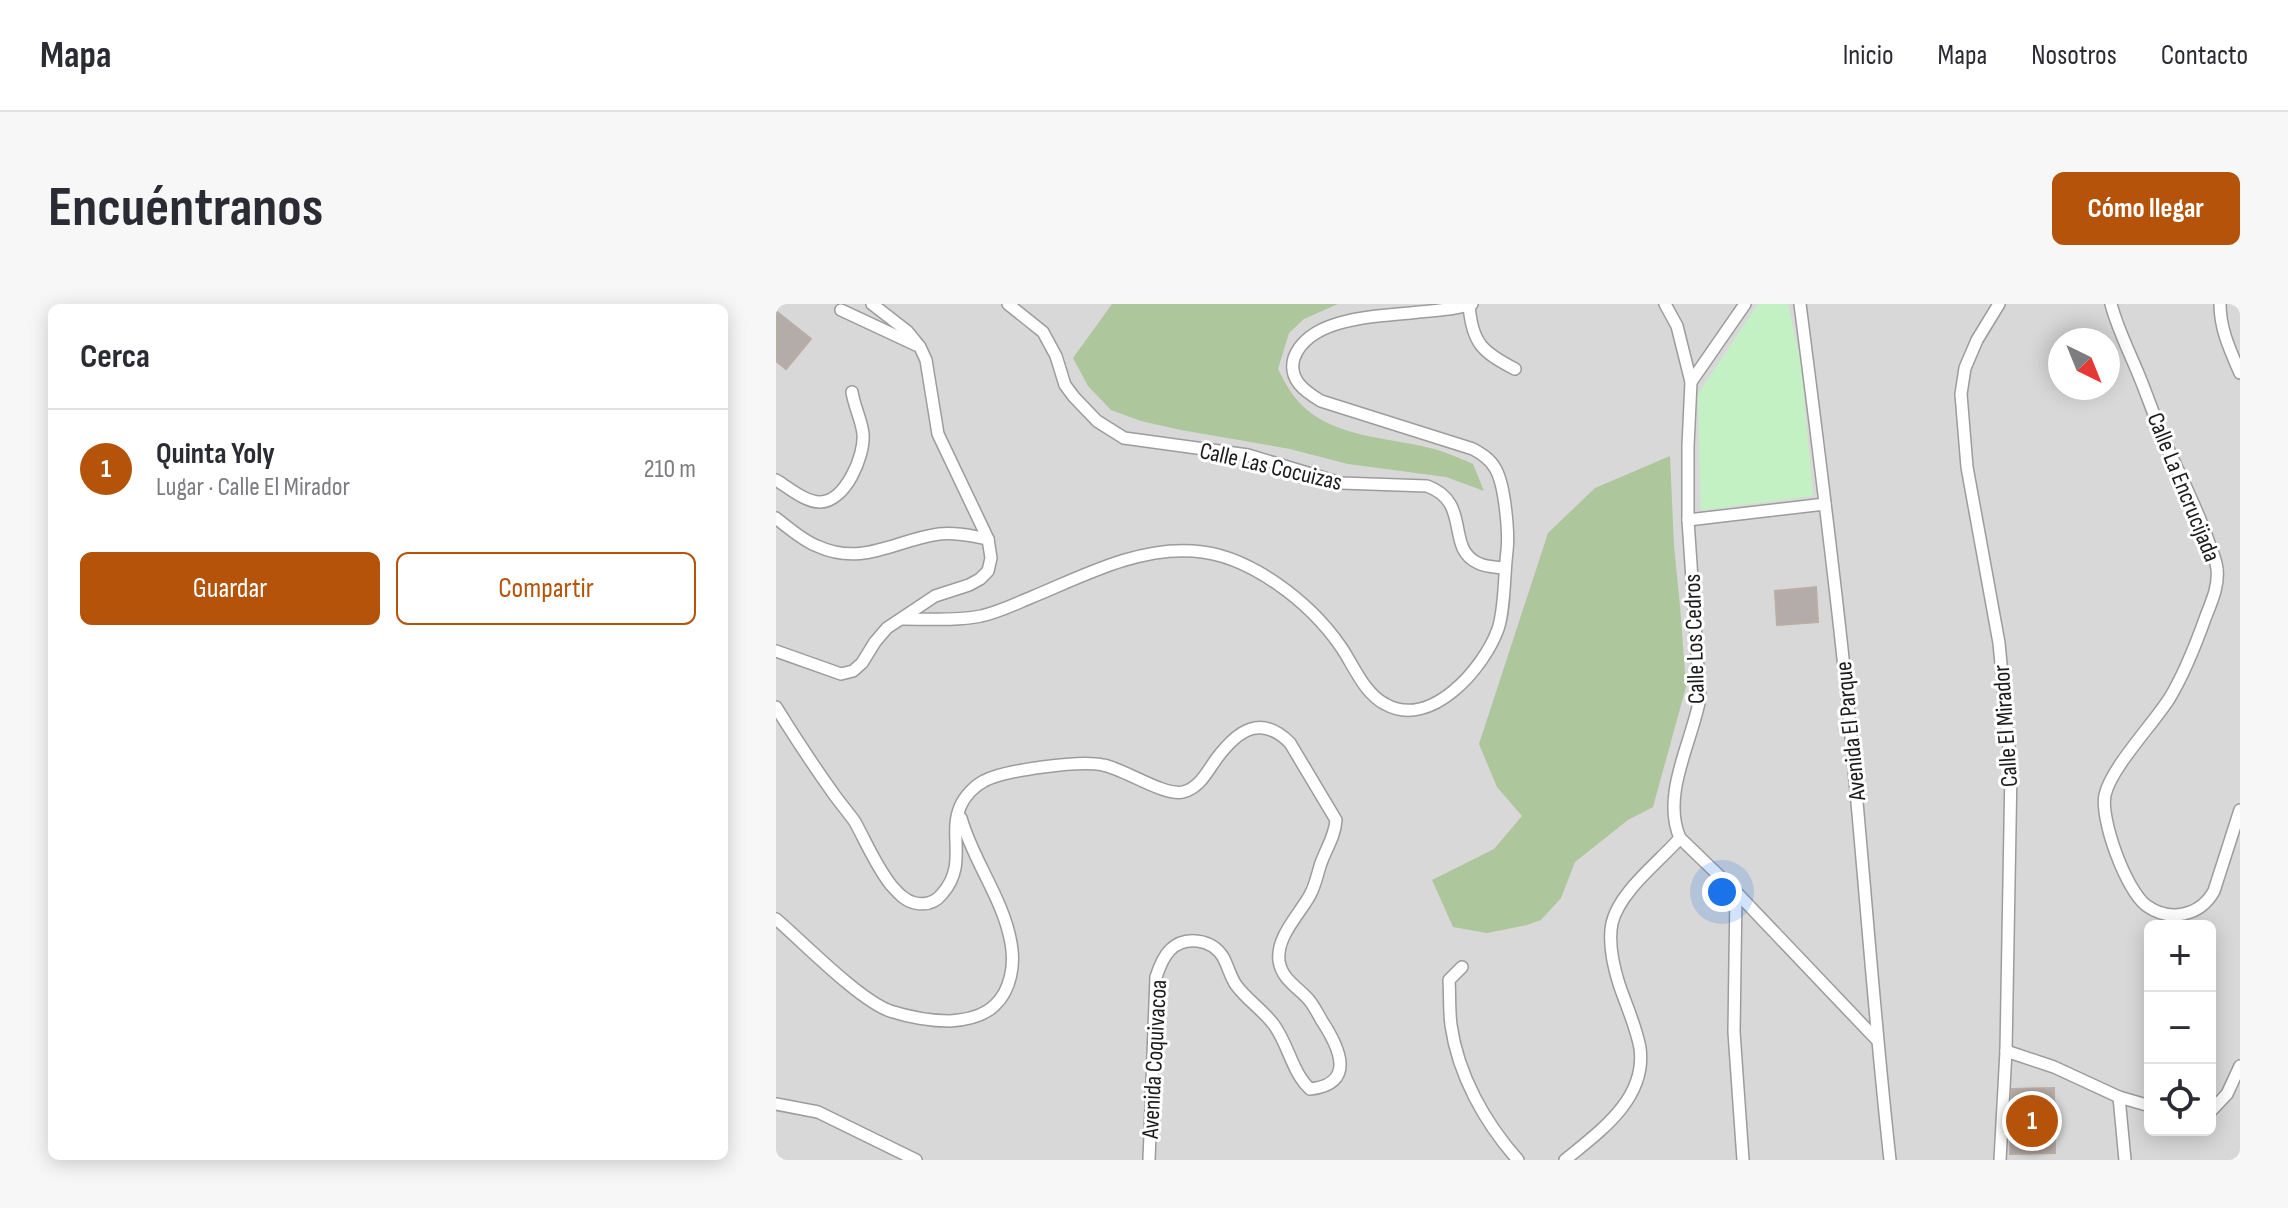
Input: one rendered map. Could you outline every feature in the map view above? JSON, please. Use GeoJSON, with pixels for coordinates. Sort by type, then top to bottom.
{"type":"FeatureCollection","features":[{"type":"Feature","properties":{"kind":"street"},"geometry":{"type":"LineString","coordinates":[[776,651],[841,674],[853,671],[887,628],[935,596],[969,585],[988,571],[991,558],[988,539],[938,434],[926,360],[920,347],[892,317],[872,304]]}},
{"type":"Feature","properties":{"kind":"street","name":"Calle Las Cocuizas"},"geometry":{"type":"LineString","coordinates":[[1008,304],[1043,332],[1056,356],[1065,385],[1074,397],[1097,421],[1124,438],[1248,455],[1341,483],[1427,486],[1439,491],[1448,500],[1465,554],[1478,564],[1504,568]]}},
{"type":"Feature","properties":{"kind":"street","name":"Calle Los Cedros"},"geometry":{"type":"LineString","coordinates":[[1665,304],[1677,326],[1691,382],[1688,520],[1700,698],[1673,794],[1674,817],[1680,838]]}},
{"type":"Feature","properties":{"kind":"street"},"geometry":{"type":"LineString","coordinates":[[1691,382],[1745,304]]}},
{"type":"Feature","properties":{"kind":"street","name":"Avenida El Parque"},"geometry":{"type":"LineString","coordinates":[[1800,304],[1825,504],[1865,884],[1890,1160]]}},
{"type":"Feature","properties":{"kind":"street","name":"Calle El Mirador"},"geometry":{"type":"LineString","coordinates":[[1999,304],[1977,340],[1965,368],[1961,394],[1969,481],[1999,643],[2011,769],[2006,1051],[2000,1160]]}},
{"type":"Feature","properties":{"kind":"street","name":"Calle La Encrucijada"},"geometry":{"type":"LineString","coordinates":[[2111,304],[2168,449],[2198,513],[2217,569],[2212,601],[2191,657],[2168,700],[2121,765],[2105,795],[2106,823],[2122,867],[2140,899],[2147,906],[2174,915],[2191,913],[2210,900],[2240,810]]}},
{"type":"Feature","properties":{"kind":"street"},"geometry":{"type":"LineString","coordinates":[[2220,304],[2227,343],[2240,373]]}},
{"type":"Feature","properties":{"kind":"street"},"geometry":{"type":"LineString","coordinates":[[902,619],[981,616],[1135,557],[1194,551],[1225,558],[1253,570],[1305,605],[1325,626],[1370,691],[1383,704],[1410,709],[1442,700],[1459,687],[1484,656],[1498,629],[1507,549],[1500,479],[1483,454],[1321,401],[1299,386],[1292,367],[1294,356],[1307,335],[1329,320],[1371,312],[1447,310],[1470,305],[1472,332],[1479,343],[1488,353],[1515,369]]}},
{"type":"Feature","properties":{"kind":"street"},"geometry":{"type":"LineString","coordinates":[[841,310],[920,347]]}},
{"type":"Feature","properties":{"kind":"street"},"geometry":{"type":"LineString","coordinates":[[776,480],[818,502],[824,502],[842,491],[858,466],[863,449],[863,432],[852,392]]}},
{"type":"Feature","properties":{"kind":"street"},"geometry":{"type":"LineString","coordinates":[[1688,520],[1825,504]]}},
{"type":"Feature","properties":{"kind":"street"},"geometry":{"type":"LineString","coordinates":[[776,518],[815,546],[842,554],[872,553],[939,534],[965,534],[988,539]]}},
{"type":"Feature","properties":{"kind":"street"},"geometry":{"type":"LineString","coordinates":[[776,707],[855,823],[883,874],[911,903],[931,903],[949,885],[957,859],[958,810]]}},
{"type":"Feature","properties":{"kind":"street","name":"Avenida Coquivacoa"},"geometry":{"type":"LineString","coordinates":[[958,810],[965,798],[984,780],[1015,771],[1084,764],[1103,764],[1171,791],[1185,792],[1207,774],[1236,737],[1247,729],[1263,726],[1280,732],[1290,743],[1333,812],[1335,832],[1310,895],[1281,945],[1279,959],[1283,973],[1309,999],[1338,1049],[1341,1065],[1337,1079],[1323,1088],[1310,1089],[1300,1080],[1274,1025],[1236,985],[1222,956],[1212,946],[1199,941],[1183,941],[1170,950],[1160,964],[1156,977],[1149,1160]]}},
{"type":"Feature","properties":{"kind":"street"},"geometry":{"type":"LineString","coordinates":[[776,919],[859,992],[888,1010],[944,1021],[976,1018],[991,1010],[1008,987],[1011,944],[998,903],[966,837],[958,810]]}},
{"type":"Feature","properties":{"kind":"street"},"geometry":{"type":"LineString","coordinates":[[1565,1160],[1603,1128],[1633,1092],[1639,1072],[1640,1049],[1615,972],[1612,924],[1622,899],[1680,838],[1877,1039]]}},
{"type":"Feature","properties":{"kind":"street"},"geometry":{"type":"LineString","coordinates":[[1736,892],[1734,1032],[1743,1160]]}},
{"type":"Feature","properties":{"kind":"street"},"geometry":{"type":"LineString","coordinates":[[1462,967],[1449,980],[1451,1024],[1456,1048],[1480,1108],[1518,1160]]}},
{"type":"Feature","properties":{"kind":"street"},"geometry":{"type":"LineString","coordinates":[[2006,1051],[2144,1104]]}},
{"type":"Feature","properties":{"kind":"street"},"geometry":{"type":"LineString","coordinates":[[2216,1106],[2227,1094],[2240,1066]]}},
{"type":"Feature","properties":{"kind":"street"},"geometry":{"type":"LineString","coordinates":[[2119,1097],[2125,1160]]}},
{"type":"Feature","properties":{"kind":"street"},"geometry":{"type":"LineString","coordinates":[[776,1104],[818,1112],[916,1160]]}},
{"type":"Feature","properties":{"kind":"shaded area"},"geometry":{"type":"Polygon","coordinates":[[[776,304],[2240,304],[2240,1160],[776,1160],[776,304]]]}},
{"type":"Feature","properties":{"kind":"green space"},"geometry":{"type":"Polygon","coordinates":[[[1112,304],[1338,304],[1304,319],[1289,333],[1278,369],[1294,396],[1307,410],[1336,427],[1438,450],[1473,464],[1484,491],[1446,477],[1348,464],[1290,449],[1141,421],[1111,410],[1088,386],[1073,358],[1112,304]]]}},
{"type":"Feature","properties":{"kind":"green space"},"geometry":{"type":"Polygon","coordinates":[[[1758,304],[1788,304],[1801,365],[1813,496],[1701,510],[1698,394],[1758,304]]]}},
{"type":"Feature","properties":{"kind":"green space"},"geometry":{"type":"Polygon","coordinates":[[[1670,456],[1686,687],[1653,807],[1628,820],[1575,862],[1561,898],[1541,920],[1487,933],[1453,927],[1432,880],[1494,849],[1522,816],[1497,787],[1479,744],[1548,533],[1595,488],[1670,456]]]}},
{"type":"Feature","properties":{"kind":"building"},"geometry":{"type":"Polygon","coordinates":[[[776,311],[811,339],[786,369],[776,361],[776,311]]]}},
{"type":"Feature","properties":{"kind":"building"},"geometry":{"type":"Polygon","coordinates":[[[1816,587],[1818,622],[1777,625],[1775,591],[1816,587]]]}},
{"type":"Feature","properties":{"kind":"building"},"geometry":{"type":"Polygon","coordinates":[[[2054,1088],[2055,1153],[2010,1154],[2012,1089],[2054,1088]]]}},
{"type":"Feature","properties":{"kind":"place","name":"Quinta Yoly"},"geometry":{"type":"Point","coordinates":[2032,1121]}}]}
